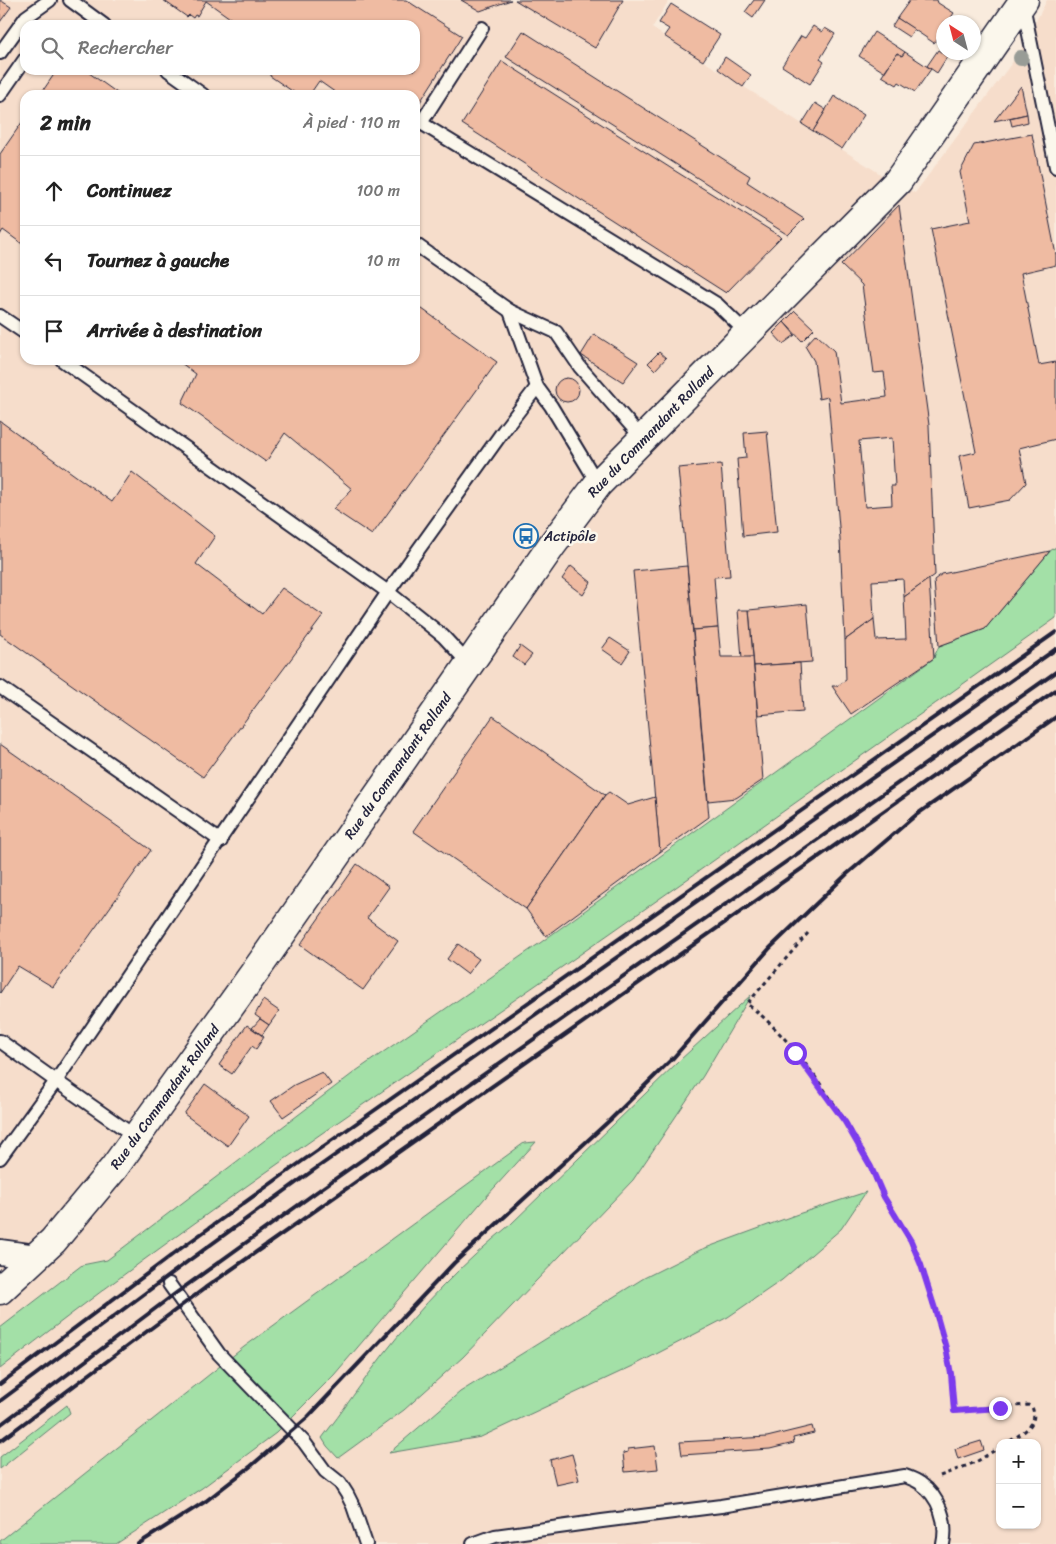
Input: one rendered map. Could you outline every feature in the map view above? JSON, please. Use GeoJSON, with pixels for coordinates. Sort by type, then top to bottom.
{"type":"FeatureCollection","features":[{"type":"Feature","properties":{"kind":"street","name":"Rue du Commandant Rolland"},"geometry":{"type":"LineString","coordinates":[[0,1290],[53,1241],[108,1175],[262,962],[469,664],[598,484],[898,181],[1021,1]]}},
{"type":"Feature","properties":{"kind":"street"},"geometry":{"type":"LineString","coordinates":[[0,1252],[36,1257]]}},
{"type":"Feature","properties":{"kind":"lane"},"geometry":{"type":"LineString","coordinates":[[24,20],[50,0]]}},
{"type":"Feature","properties":{"kind":"lane"},"geometry":{"type":"LineString","coordinates":[[70,0],[97,20]]}},
{"type":"Feature","properties":{"kind":"lane"},"geometry":{"type":"LineString","coordinates":[[1021,1],[1056,167]]}},
{"type":"Feature","properties":{"kind":"lane"},"geometry":{"type":"LineString","coordinates":[[0,53],[20,25]]}},
{"type":"Feature","properties":{"kind":"lane"},"geometry":{"type":"LineString","coordinates":[[482,28],[421,123],[717,304],[747,333]]}},
{"type":"Feature","properties":{"kind":"lane"},"geometry":{"type":"LineString","coordinates":[[0,95],[20,66]]}},
{"type":"Feature","properties":{"kind":"lane"},"geometry":{"type":"LineString","coordinates":[[175,75],[196,90]]}},
{"type":"Feature","properties":{"kind":"lane"},"geometry":{"type":"LineString","coordinates":[[420,248],[510,311],[556,332],[580,367],[642,438]]}},
{"type":"Feature","properties":{"kind":"lane"},"geometry":{"type":"LineString","coordinates":[[510,311],[537,387],[551,406],[598,484]]}},
{"type":"Feature","properties":{"kind":"lane"},"geometry":{"type":"LineString","coordinates":[[0,316],[20,330]]}},
{"type":"Feature","properties":{"kind":"lane"},"geometry":{"type":"LineString","coordinates":[[69,365],[388,592],[443,636],[469,664]]}},
{"type":"Feature","properties":{"kind":"lane"},"geometry":{"type":"LineString","coordinates":[[0,1158],[56,1082],[388,592],[537,387]]}},
{"type":"Feature","properties":{"kind":"lane"},"geometry":{"type":"LineString","coordinates":[[0,687],[221,841]]}},
{"type":"Feature","properties":{"kind":"lane"},"geometry":{"type":"LineString","coordinates":[[0,1041],[136,1137]]}},
{"type":"Feature","properties":{"kind":"lane"},"geometry":{"type":"LineString","coordinates":[[169,1284],[219,1354],[304,1442],[325,1470],[340,1483],[347,1494],[366,1544]]}},
{"type":"Feature","properties":{"kind":"lane"},"geometry":{"type":"LineString","coordinates":[[473,1544],[496,1536],[721,1506],[906,1476],[919,1482],[931,1492],[944,1523],[943,1544]]}},
{"type":"Feature","properties":{"kind":"path"},"geometry":{"type":"LineString","coordinates":[[808,933],[748,1004],[777,1032],[829,1098],[858,1144],[871,1167],[884,1197],[911,1241],[927,1284],[946,1348],[951,1374],[954,1411],[1028,1405],[1032,1407],[1034,1418],[1029,1429],[1013,1439]]}},
{"type":"Feature","properties":{"kind":"path"},"geometry":{"type":"LineString","coordinates":[[919,1482],[936,1478],[976,1462],[996,1450]]}},
{"type":"Feature","properties":{"kind":"shaded area"},"geometry":{"type":"Polygon","coordinates":[[[0,0],[669,0],[652,28],[882,175],[915,193],[1020,52],[1047,0],[1056,0],[1056,1544],[0,1544],[0,0]]]}},
{"type":"Feature","properties":{"kind":"green space"},"geometry":{"type":"Polygon","coordinates":[[[1056,547],[1056,618],[633,918],[211,1211],[0,1369],[0,1328],[82,1265],[107,1260],[356,1071],[540,943],[933,659],[939,646],[985,629],[1050,551],[1056,547]]]}},
{"type":"Feature","properties":{"kind":"green space"},"geometry":{"type":"Polygon","coordinates":[[[751,995],[703,1076],[633,1180],[463,1357],[404,1410],[338,1458],[322,1438],[375,1365],[427,1302],[460,1269],[511,1224],[680,1060],[751,995]]]}},
{"type":"Feature","properties":{"kind":"green space"},"geometry":{"type":"Polygon","coordinates":[[[536,1142],[485,1198],[334,1375],[276,1433],[202,1488],[116,1544],[0,1544],[0,1541],[244,1347],[524,1143],[536,1142]]]}},
{"type":"Feature","properties":{"kind":"green space"},"geometry":{"type":"Polygon","coordinates":[[[866,1192],[841,1229],[782,1280],[728,1317],[633,1366],[481,1437],[389,1453],[460,1392],[644,1278],[700,1250],[798,1214],[866,1192]]]}},
{"type":"Feature","properties":{"kind":"green space"},"geometry":{"type":"Polygon","coordinates":[[[67,1405],[70,1413],[0,1469],[0,1457],[67,1405]]]}},
{"type":"Feature","properties":{"kind":"building"},"geometry":{"type":"Polygon","coordinates":[[[0,0],[11,7],[0,22],[0,0]]]}},
{"type":"Feature","properties":{"kind":"building"},"geometry":{"type":"Polygon","coordinates":[[[163,0],[406,0],[462,36],[420,102],[420,90],[332,90],[319,81],[313,90],[291,90],[270,75],[420,75],[420,20],[233,20],[206,1],[197,16],[195,15],[193,18],[189,15],[187,17],[163,0]]]}},
{"type":"Feature","properties":{"kind":"building"},"geometry":{"type":"Polygon","coordinates":[[[461,0],[511,0],[480,11],[461,0]]]}},
{"type":"Feature","properties":{"kind":"building"},"geometry":{"type":"Polygon","coordinates":[[[515,0],[623,0],[595,48],[515,0]]]}},
{"type":"Feature","properties":{"kind":"building"},"geometry":{"type":"Polygon","coordinates":[[[754,0],[765,0],[753,18],[745,12],[754,0]]]}},
{"type":"Feature","properties":{"kind":"building"},"geometry":{"type":"Polygon","coordinates":[[[910,0],[937,0],[938,3],[954,13],[953,15],[936,15],[936,40],[934,43],[897,18],[910,0]]]}},
{"type":"Feature","properties":{"kind":"building"},"geometry":{"type":"Polygon","coordinates":[[[671,4],[720,35],[703,61],[664,36],[669,29],[659,23],[671,4]]]}},
{"type":"Feature","properties":{"kind":"building"},"geometry":{"type":"Polygon","coordinates":[[[897,18],[914,29],[909,37],[892,26],[897,18]]]}},
{"type":"Feature","properties":{"kind":"building"},"geometry":{"type":"Polygon","coordinates":[[[813,26],[822,32],[825,28],[835,34],[820,59],[824,62],[810,84],[782,66],[801,36],[805,38],[813,26]]]}},
{"type":"Feature","properties":{"kind":"building"},"geometry":{"type":"Polygon","coordinates":[[[523,31],[750,176],[747,182],[804,219],[788,235],[506,57],[523,31]]]}},
{"type":"Feature","properties":{"kind":"building"},"geometry":{"type":"Polygon","coordinates":[[[874,32],[905,52],[902,56],[897,53],[884,72],[859,56],[874,32]]]}},
{"type":"Feature","properties":{"kind":"building"},"geometry":{"type":"Polygon","coordinates":[[[905,52],[931,69],[915,92],[899,82],[897,85],[882,76],[897,53],[902,56],[905,52]]]}},
{"type":"Feature","properties":{"kind":"building"},"geometry":{"type":"Polygon","coordinates":[[[936,53],[936,60],[945,60],[937,73],[927,66],[936,53]]]}},
{"type":"Feature","properties":{"kind":"building"},"geometry":{"type":"Polygon","coordinates":[[[725,57],[751,75],[743,87],[718,69],[725,57]]]}},
{"type":"Feature","properties":{"kind":"building"},"geometry":{"type":"Polygon","coordinates":[[[502,61],[781,237],[726,293],[462,124],[502,61]]]}},
{"type":"Feature","properties":{"kind":"building"},"geometry":{"type":"Polygon","coordinates":[[[54,75],[92,75],[113,90],[43,90],[54,75]]]}},
{"type":"Feature","properties":{"kind":"building"},"geometry":{"type":"Polygon","coordinates":[[[1021,86],[1027,114],[994,121],[1008,103],[1021,86]]]}},
{"type":"Feature","properties":{"kind":"building"},"geometry":{"type":"Polygon","coordinates":[[[834,96],[864,115],[842,149],[813,131],[834,96]]]}},
{"type":"Feature","properties":{"kind":"building"},"geometry":{"type":"Polygon","coordinates":[[[815,103],[826,110],[813,131],[802,124],[815,103]]]}},
{"type":"Feature","properties":{"kind":"building"},"geometry":{"type":"Polygon","coordinates":[[[1027,114],[1028,122],[1012,126],[1010,118],[1027,114]]]}},
{"type":"Feature","properties":{"kind":"building"},"geometry":{"type":"Polygon","coordinates":[[[20,125],[20,242],[3,230],[0,235],[0,154],[20,125]]]}},
{"type":"Feature","properties":{"kind":"building"},"geometry":{"type":"Polygon","coordinates":[[[1032,134],[1056,255],[1056,265],[1021,273],[1039,365],[1056,362],[1056,439],[1019,448],[1026,483],[1010,500],[969,508],[959,456],[976,452],[931,229],[970,221],[960,172],[974,145],[1032,134]]]}},
{"type":"Feature","properties":{"kind":"building"},"geometry":{"type":"Polygon","coordinates":[[[899,205],[929,425],[935,575],[904,597],[903,579],[872,581],[874,619],[845,640],[840,539],[828,397],[819,399],[814,361],[805,346],[816,334],[834,351],[841,403],[887,397],[884,372],[874,373],[862,285],[841,265],[899,205]],[[892,438],[859,441],[865,507],[892,505],[891,486],[895,486],[892,438]]]}},
{"type":"Feature","properties":{"kind":"building"},"geometry":{"type":"Polygon","coordinates":[[[420,308],[497,362],[372,535],[333,509],[352,489],[285,433],[266,462],[182,403],[196,374],[184,365],[420,365],[420,308]]]}},
{"type":"Feature","properties":{"kind":"building"},"geometry":{"type":"Polygon","coordinates":[[[795,311],[814,329],[802,341],[784,322],[795,311]]]}},
{"type":"Feature","properties":{"kind":"building"},"geometry":{"type":"Polygon","coordinates":[[[784,322],[795,335],[783,344],[773,333],[784,322]]]}},
{"type":"Feature","properties":{"kind":"building"},"geometry":{"type":"Polygon","coordinates":[[[594,334],[638,362],[623,382],[581,355],[594,334]]]}},
{"type":"Feature","properties":{"kind":"building"},"geometry":{"type":"Polygon","coordinates":[[[659,352],[666,358],[655,370],[648,363],[659,352]]]}},
{"type":"Feature","properties":{"kind":"building"},"geometry":{"type":"Polygon","coordinates":[[[567,378],[575,382],[579,390],[575,398],[567,402],[559,398],[555,390],[559,382],[567,378]]]}},
{"type":"Feature","properties":{"kind":"building"},"geometry":{"type":"Polygon","coordinates":[[[0,421],[112,502],[132,472],[215,536],[196,564],[262,614],[282,588],[323,616],[203,777],[0,634],[0,421]]]}},
{"type":"Feature","properties":{"kind":"building"},"geometry":{"type":"Polygon","coordinates":[[[767,431],[777,532],[743,536],[737,459],[746,458],[744,433],[767,431]]]}},
{"type":"Feature","properties":{"kind":"building"},"geometry":{"type":"Polygon","coordinates":[[[721,464],[730,576],[714,577],[718,628],[693,630],[678,468],[721,464]]]}},
{"type":"Feature","properties":{"kind":"building"},"geometry":{"type":"Polygon","coordinates":[[[1050,551],[985,629],[939,646],[934,580],[942,574],[1050,551]]]}},
{"type":"Feature","properties":{"kind":"building"},"geometry":{"type":"Polygon","coordinates":[[[571,566],[591,582],[583,595],[562,579],[571,566]]]}},
{"type":"Feature","properties":{"kind":"building"},"geometry":{"type":"Polygon","coordinates":[[[687,566],[709,817],[660,852],[633,571],[687,566]]]}},
{"type":"Feature","properties":{"kind":"building"},"geometry":{"type":"Polygon","coordinates":[[[929,579],[934,658],[851,714],[832,686],[837,686],[846,680],[845,640],[874,619],[876,640],[906,639],[904,597],[929,579]]]}},
{"type":"Feature","properties":{"kind":"building"},"geometry":{"type":"Polygon","coordinates":[[[807,604],[812,662],[754,666],[749,610],[807,604]]]}},
{"type":"Feature","properties":{"kind":"building"},"geometry":{"type":"Polygon","coordinates":[[[738,610],[749,610],[753,657],[742,658],[738,610]]]}},
{"type":"Feature","properties":{"kind":"building"},"geometry":{"type":"Polygon","coordinates":[[[718,628],[721,657],[753,657],[763,780],[736,798],[708,801],[693,630],[718,628]]]}},
{"type":"Feature","properties":{"kind":"building"},"geometry":{"type":"Polygon","coordinates":[[[610,638],[630,651],[622,663],[602,649],[610,638]]]}},
{"type":"Feature","properties":{"kind":"building"},"geometry":{"type":"Polygon","coordinates":[[[520,646],[532,655],[524,665],[513,657],[520,646]]]}},
{"type":"Feature","properties":{"kind":"building"},"geometry":{"type":"Polygon","coordinates":[[[800,663],[803,711],[758,715],[754,666],[800,663]]]}},
{"type":"Feature","properties":{"kind":"building"},"geometry":{"type":"Polygon","coordinates":[[[493,716],[605,795],[526,909],[413,831],[493,716]]]}},
{"type":"Feature","properties":{"kind":"building"},"geometry":{"type":"Polygon","coordinates":[[[0,744],[151,850],[53,987],[18,966],[0,993],[0,744]]]}},
{"type":"Feature","properties":{"kind":"building"},"geometry":{"type":"Polygon","coordinates":[[[609,792],[628,805],[655,797],[660,852],[546,936],[526,909],[605,795],[609,792]]]}},
{"type":"Feature","properties":{"kind":"building"},"geometry":{"type":"Polygon","coordinates":[[[357,864],[389,887],[367,918],[398,941],[363,990],[300,945],[357,864]]]}},
{"type":"Feature","properties":{"kind":"building"},"geometry":{"type":"Polygon","coordinates":[[[458,944],[479,959],[467,974],[447,959],[458,944]]]}},
{"type":"Feature","properties":{"kind":"building"},"geometry":{"type":"Polygon","coordinates":[[[263,1000],[279,1011],[269,1025],[255,1015],[263,1000]]]}},
{"type":"Feature","properties":{"kind":"building"},"geometry":{"type":"Polygon","coordinates":[[[260,1019],[269,1025],[262,1035],[252,1028],[260,1019]]]}},
{"type":"Feature","properties":{"kind":"building"},"geometry":{"type":"Polygon","coordinates":[[[247,1025],[264,1037],[256,1049],[252,1046],[232,1074],[219,1065],[247,1025]]]}},
{"type":"Feature","properties":{"kind":"building"},"geometry":{"type":"Polygon","coordinates":[[[322,1072],[331,1084],[283,1117],[271,1101],[294,1085],[322,1072]]]}},
{"type":"Feature","properties":{"kind":"building"},"geometry":{"type":"Polygon","coordinates":[[[205,1084],[249,1116],[228,1146],[184,1114],[205,1084]]]}},
{"type":"Feature","properties":{"kind":"building"},"geometry":{"type":"Polygon","coordinates":[[[812,1426],[814,1433],[793,1438],[794,1443],[770,1449],[682,1455],[680,1442],[767,1437],[812,1426]]]}},
{"type":"Feature","properties":{"kind":"building"},"geometry":{"type":"Polygon","coordinates":[[[981,1441],[984,1450],[958,1459],[955,1449],[981,1441]]]}},
{"type":"Feature","properties":{"kind":"building"},"geometry":{"type":"Polygon","coordinates":[[[655,1446],[658,1469],[625,1472],[623,1453],[628,1452],[628,1449],[655,1446]]]}},
{"type":"Feature","properties":{"kind":"building"},"geometry":{"type":"Polygon","coordinates":[[[572,1454],[579,1480],[556,1485],[550,1460],[572,1454]]]}},
{"type":"Feature","properties":{"kind":"railway"},"geometry":{"type":"LineString","coordinates":[[0,1384],[180,1249],[301,1162],[1056,632]]}},
{"type":"Feature","properties":{"kind":"railway"},"geometry":{"type":"LineString","coordinates":[[0,1401],[311,1172],[1056,649]]}},
{"type":"Feature","properties":{"kind":"railway"},"geometry":{"type":"LineString","coordinates":[[0,1425],[176,1293],[322,1188],[1056,672]]}},
{"type":"Feature","properties":{"kind":"railway"},"geometry":{"type":"LineString","coordinates":[[0,1441],[205,1288],[1056,690]]}},
{"type":"Feature","properties":{"kind":"railway"},"geometry":{"type":"LineString","coordinates":[[138,1544],[206,1501],[251,1466],[308,1417],[454,1263],[610,1120],[674,1057],[770,948],[847,874],[916,815],[1056,717]]}},
{"type":"Feature","properties":{"kind":"place","name":"Actipôle"},"geometry":{"type":"Point","coordinates":[526,536]}},
{"type":"Feature","properties":{"kind":"route"},"geometry":{"type":"LineString","coordinates":[[795,1053],[845,1122],[871,1167],[884,1197],[911,1241],[921,1265],[946,1348],[951,1374],[954,1411],[1000,1408]]}}]}
